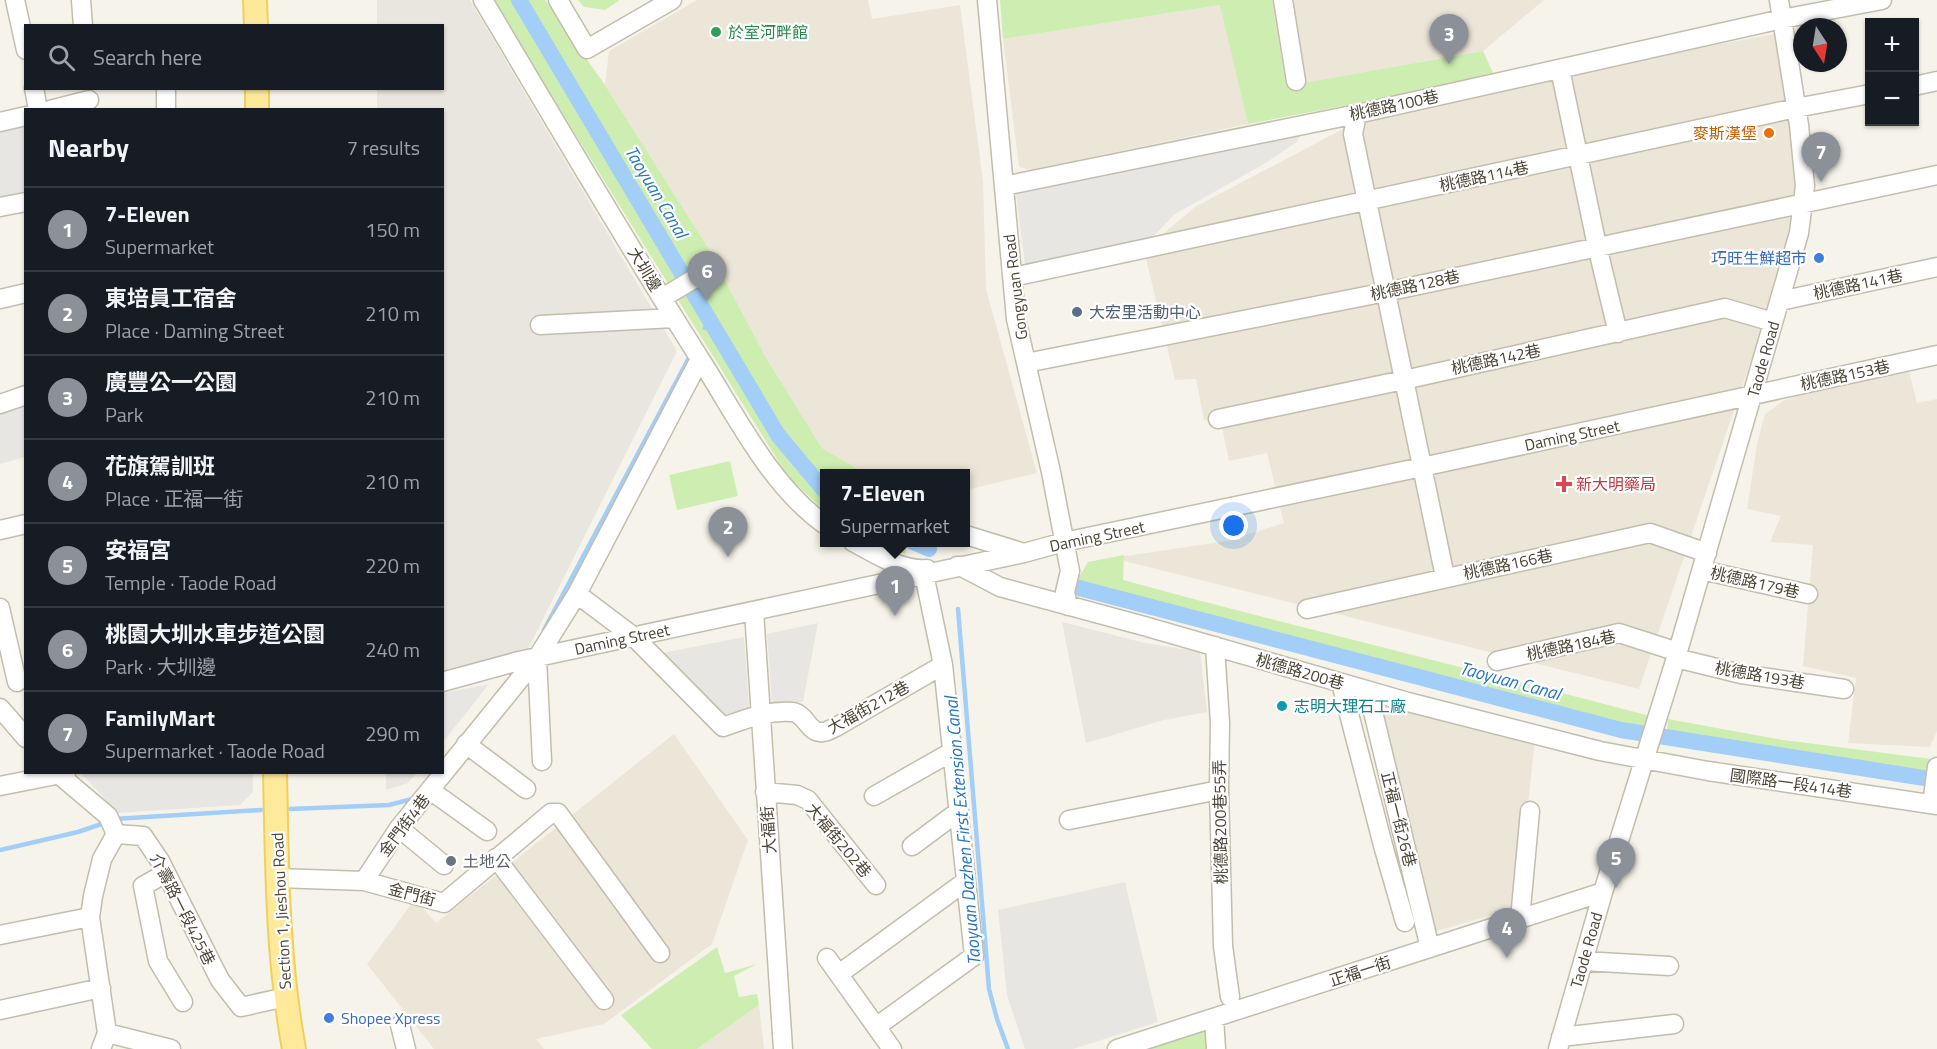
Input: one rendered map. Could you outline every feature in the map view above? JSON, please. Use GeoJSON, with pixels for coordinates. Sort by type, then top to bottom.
{"type":"FeatureCollection","features":[{"type":"Feature","properties":{"kind":"main road"},"geometry":{"type":"LineString","coordinates":[[255,0],[256,24]]}},
{"type":"Feature","properties":{"kind":"main road"},"geometry":{"type":"LineString","coordinates":[[257,90],[257,108]]}},
{"type":"Feature","properties":{"kind":"main road","name":"Section 1, Jieshou Road"},"geometry":{"type":"LineString","coordinates":[[275,774],[281,963],[294,1049]]}},
{"type":"Feature","properties":{"kind":"street"},"geometry":{"type":"LineString","coordinates":[[15,0],[24,41]]}},
{"type":"Feature","properties":{"kind":"street"},"geometry":{"type":"LineString","coordinates":[[81,0],[83,24]]}},
{"type":"Feature","properties":{"kind":"street","name":"大圳邊"},"geometry":{"type":"LineString","coordinates":[[483,0],[668,295],[674,318],[776,479],[820,520]]}},
{"type":"Feature","properties":{"kind":"street"},"geometry":{"type":"LineString","coordinates":[[558,0],[587,49],[672,0]]}},
{"type":"Feature","properties":{"kind":"street","name":"Gongyuan Road"},"geometry":{"type":"LineString","coordinates":[[987,0],[1016,320],[1051,472],[1070,571],[1065,592],[1068,606]]}},
{"type":"Feature","properties":{"kind":"street"},"geometry":{"type":"LineString","coordinates":[[1283,0],[1296,81]]}},
{"type":"Feature","properties":{"kind":"street","name":"Taode Road"},"geometry":{"type":"LineString","coordinates":[[1559,1043],[1602,892],[1647,754],[1705,562],[1799,233],[1805,186],[1796,108],[1779,0]]}},
{"type":"Feature","properties":{"kind":"street","name":"桃德路100巷"},"geometry":{"type":"LineString","coordinates":[[1004,186],[1357,114],[1782,19],[1882,0]]}},
{"type":"Feature","properties":{"kind":"street"},"geometry":{"type":"LineString","coordinates":[[1560,69],[1597,246],[1618,333]]}},
{"type":"Feature","properties":{"kind":"street"},"geometry":{"type":"LineString","coordinates":[[1919,85],[1937,81]]}},
{"type":"Feature","properties":{"kind":"street"},"geometry":{"type":"LineString","coordinates":[[33,90],[38,108]]}},
{"type":"Feature","properties":{"kind":"street"},"geometry":{"type":"LineString","coordinates":[[166,90],[166,108]]}},
{"type":"Feature","properties":{"kind":"street","name":"桃德路114巷"},"geometry":{"type":"LineString","coordinates":[[1013,277],[1865,95]]}},
{"type":"Feature","properties":{"kind":"street"},"geometry":{"type":"LineString","coordinates":[[57,108],[89,99]]}},
{"type":"Feature","properties":{"kind":"street"},"geometry":{"type":"LineString","coordinates":[[1357,114],[1353,134],[1446,577]]}},
{"type":"Feature","properties":{"kind":"street"},"geometry":{"type":"LineString","coordinates":[[0,122],[24,116]]}},
{"type":"Feature","properties":{"kind":"street","name":"桃德路128巷"},"geometry":{"type":"LineString","coordinates":[[1026,363],[1386,292],[1937,175]]}},
{"type":"Feature","properties":{"kind":"street"},"geometry":{"type":"LineString","coordinates":[[0,207],[24,202]]}},
{"type":"Feature","properties":{"kind":"street","name":"桃德路141巷"},"geometry":{"type":"LineString","coordinates":[[1780,301],[1937,267]]}},
{"type":"Feature","properties":{"kind":"street"},"geometry":{"type":"LineString","coordinates":[[668,295],[699,276]]}},
{"type":"Feature","properties":{"kind":"street"},"geometry":{"type":"LineString","coordinates":[[0,299],[24,293]]}},
{"type":"Feature","properties":{"kind":"street","name":"桃德路142巷"},"geometry":{"type":"LineString","coordinates":[[1218,419],[1725,308],[1773,322]]}},
{"type":"Feature","properties":{"kind":"street"},"geometry":{"type":"LineString","coordinates":[[540,325],[674,318]]}},
{"type":"Feature","properties":{"kind":"street","name":"桃德路153巷"},"geometry":{"type":"LineString","coordinates":[[1752,396],[1937,355]]}},
{"type":"Feature","properties":{"kind":"street","name":"金門街4巷"},"geometry":{"type":"LineString","coordinates":[[444,772],[576,594],[700,359]]}},
{"type":"Feature","properties":{"kind":"street"},"geometry":{"type":"LineString","coordinates":[[1,400],[24,395]]}},
{"type":"Feature","properties":{"kind":"street","name":"Daming Street"},"geometry":{"type":"LineString","coordinates":[[444,681],[530,659],[1024,553],[1064,542],[1752,396]]}},
{"type":"Feature","properties":{"kind":"street"},"geometry":{"type":"LineString","coordinates":[[0,530],[24,524]]}},
{"type":"Feature","properties":{"kind":"street","name":"桃德路166巷"},"geometry":{"type":"LineString","coordinates":[[1307,609],[1650,533],[1705,562]]}},
{"type":"Feature","properties":{"kind":"street"},"geometry":{"type":"LineString","coordinates":[[970,537],[1024,553]]}},
{"type":"Feature","properties":{"kind":"street"},"geometry":{"type":"LineString","coordinates":[[862,547],[889,561],[915,570],[960,566]]}},
{"type":"Feature","properties":{"kind":"street","name":"桃德路179巷"},"geometry":{"type":"LineString","coordinates":[[1705,562],[1808,594]]}},
{"type":"Feature","properties":{"kind":"street","name":"桃德路200巷"},"geometry":{"type":"LineString","coordinates":[[960,566],[1000,587],[1368,691],[1600,752],[1647,754]]}},
{"type":"Feature","properties":{"kind":"street"},"geometry":{"type":"LineString","coordinates":[[876,1027],[974,956],[943,664],[924,574]]}},
{"type":"Feature","properties":{"kind":"street"},"geometry":{"type":"LineString","coordinates":[[576,594],[634,637],[723,727],[761,713]]}},
{"type":"Feature","properties":{"kind":"street"},"geometry":{"type":"LineString","coordinates":[[0,608],[17,682]]}},
{"type":"Feature","properties":{"kind":"street","name":"大福街"},"geometry":{"type":"LineString","coordinates":[[754,611],[783,1049]]}},
{"type":"Feature","properties":{"kind":"street","name":"桃德路184巷"},"geometry":{"type":"LineString","coordinates":[[1497,661],[1619,633],[1677,655]]}},
{"type":"Feature","properties":{"kind":"street","name":"桃德路200巷55弄"},"geometry":{"type":"LineString","coordinates":[[1215,646],[1220,723],[1219,790],[1223,946],[1230,997]]}},
{"type":"Feature","properties":{"kind":"street","name":"桃德路193巷"},"geometry":{"type":"LineString","coordinates":[[1677,655],[1741,674],[1844,689]]}},
{"type":"Feature","properties":{"kind":"street"},"geometry":{"type":"LineString","coordinates":[[530,659],[542,761]]}},
{"type":"Feature","properties":{"kind":"street","name":"大福街212巷"},"geometry":{"type":"LineString","coordinates":[[761,713],[794,712],[800,714],[814,730],[823,732],[836,727],[943,664]]}},
{"type":"Feature","properties":{"kind":"street"},"geometry":{"type":"LineString","coordinates":[[1341,683],[1405,922]]}},
{"type":"Feature","properties":{"kind":"street","name":"正福一街26巷"},"geometry":{"type":"LineString","coordinates":[[1368,691],[1430,948]]}},
{"type":"Feature","properties":{"kind":"street"},"geometry":{"type":"LineString","coordinates":[[0,708],[24,736]]}},
{"type":"Feature","properties":{"kind":"street"},"geometry":{"type":"LineString","coordinates":[[466,744],[526,789]]}},
{"type":"Feature","properties":{"kind":"street"},"geometry":{"type":"LineString","coordinates":[[874,796],[953,751]]}},
{"type":"Feature","properties":{"kind":"street","name":"國際路一段414巷"},"geometry":{"type":"LineString","coordinates":[[1647,754],[1708,771],[1934,801]]}},
{"type":"Feature","properties":{"kind":"street"},"geometry":{"type":"LineString","coordinates":[[1934,801],[1937,767]]}},
{"type":"Feature","properties":{"kind":"street"},"geometry":{"type":"LineString","coordinates":[[0,786],[55,774]]}},
{"type":"Feature","properties":{"kind":"street"},"geometry":{"type":"LineString","coordinates":[[61,774],[112,826],[93,896],[90,917],[101,988],[104,1041],[171,1049]]}},
{"type":"Feature","properties":{"kind":"street","name":"金門街4巷"},"geometry":{"type":"LineString","coordinates":[[364,881],[399,828],[443,774]]}},
{"type":"Feature","properties":{"kind":"street"},"geometry":{"type":"LineString","coordinates":[[430,790],[487,831]]}},
{"type":"Feature","properties":{"kind":"street"},"geometry":{"type":"LineString","coordinates":[[1069,820],[1219,790]]}},
{"type":"Feature","properties":{"kind":"street","name":"大福街202巷"},"geometry":{"type":"LineString","coordinates":[[765,792],[797,795],[808,800],[876,885]]}},
{"type":"Feature","properties":{"kind":"street"},"geometry":{"type":"LineString","coordinates":[[1520,919],[1530,811]]}},
{"type":"Feature","properties":{"kind":"street"},"geometry":{"type":"LineString","coordinates":[[912,846],[959,812]]}},
{"type":"Feature","properties":{"kind":"street","name":"金門街"},"geometry":{"type":"LineString","coordinates":[[277,878],[364,881],[444,903],[551,813],[558,813],[660,953]]}},
{"type":"Feature","properties":{"kind":"street","name":"介壽路一段425巷"},"geometry":{"type":"LineString","coordinates":[[112,826],[143,836],[166,873],[220,980],[241,1007],[286,997]]}},
{"type":"Feature","properties":{"kind":"street"},"geometry":{"type":"LineString","coordinates":[[399,828],[444,865]]}},
{"type":"Feature","properties":{"kind":"street"},"geometry":{"type":"LineString","coordinates":[[496,858],[604,1000]]}},
{"type":"Feature","properties":{"kind":"street"},"geometry":{"type":"LineString","coordinates":[[166,873],[142,886],[158,961],[183,1002]]}},
{"type":"Feature","properties":{"kind":"street"},"geometry":{"type":"LineString","coordinates":[[839,974],[966,881]]}},
{"type":"Feature","properties":{"kind":"street","name":"正福一街"},"geometry":{"type":"LineString","coordinates":[[1117,1049],[1602,892]]}},
{"type":"Feature","properties":{"kind":"street"},"geometry":{"type":"LineString","coordinates":[[0,934],[90,917]]}},
{"type":"Feature","properties":{"kind":"street"},"geometry":{"type":"LineString","coordinates":[[827,958],[892,1049]]}},
{"type":"Feature","properties":{"kind":"street"},"geometry":{"type":"LineString","coordinates":[[1583,962],[1669,966]]}},
{"type":"Feature","properties":{"kind":"street"},"geometry":{"type":"LineString","coordinates":[[0,1010],[101,988]]}},
{"type":"Feature","properties":{"kind":"street"},"geometry":{"type":"LineString","coordinates":[[1214,1018],[1216,1049]]}},
{"type":"Feature","properties":{"kind":"street"},"geometry":{"type":"LineString","coordinates":[[1559,1043],[1674,1024]]}},
{"type":"Feature","properties":{"kind":"street"},"geometry":{"type":"LineString","coordinates":[[400,1025],[406,1049]]}},
{"type":"Feature","properties":{"kind":"shaded area"},"geometry":{"type":"Polygon","coordinates":[[[377,0],[470,0],[677,351],[526,653],[444,672],[444,108],[377,108],[377,90],[444,90],[444,24],[377,24],[377,0]]]}},
{"type":"Feature","properties":{"kind":"shaded area"},"geometry":{"type":"Polygon","coordinates":[[[697,0],[868,0],[872,19],[960,5],[983,181],[986,289],[1037,473],[970,489],[970,469],[858,469],[822,448],[765,356],[707,246],[605,85],[609,51],[697,0]]]}},
{"type":"Feature","properties":{"kind":"shaded area"},"geometry":{"type":"Polygon","coordinates":[[[1272,0],[1544,0],[1483,51],[1286,86],[1272,0]]]}},
{"type":"Feature","properties":{"kind":"shaded area"},"geometry":{"type":"Polygon","coordinates":[[[1221,5],[1248,124],[1031,170],[1019,167],[1003,39],[1221,5]]]}},
{"type":"Feature","properties":{"kind":"shaded area"},"geometry":{"type":"Polygon","coordinates":[[[1780,33],[1801,187],[1770,305],[1639,689],[1112,558],[1227,541],[1284,523],[1267,453],[1229,461],[1220,418],[1204,420],[1196,379],[1175,380],[1144,250],[1195,207],[1356,122],[1488,87],[1780,33]]]}},
{"type":"Feature","properties":{"kind":"shaded area"},"geometry":{"type":"Polygon","coordinates":[[[24,123],[24,195],[0,200],[0,129],[24,123]]]}},
{"type":"Feature","properties":{"kind":"shaded area"},"geometry":{"type":"Polygon","coordinates":[[[1302,131],[1297,142],[1264,164],[1175,214],[1140,250],[1026,273],[1016,194],[1032,188],[1302,131]]]}},
{"type":"Feature","properties":{"kind":"shaded area"},"geometry":{"type":"Polygon","coordinates":[[[1909,372],[1917,403],[1937,399],[1937,731],[1930,747],[1848,743],[1856,678],[1803,666],[1813,545],[1770,542],[1781,516],[1747,509],[1757,444],[1765,414],[1783,401],[1810,391],[1909,372]]]}},
{"type":"Feature","properties":{"kind":"shaded area"},"geometry":{"type":"Polygon","coordinates":[[[24,407],[24,457],[0,464],[0,413],[24,407]]]}},
{"type":"Feature","properties":{"kind":"shaded area"},"geometry":{"type":"Polygon","coordinates":[[[1062,622],[1145,643],[1200,652],[1207,712],[1164,720],[1086,743],[1062,622]]]}},
{"type":"Feature","properties":{"kind":"shaded area"},"geometry":{"type":"Polygon","coordinates":[[[818,623],[803,702],[772,704],[767,634],[818,623]]]}},
{"type":"Feature","properties":{"kind":"shaded area"},"geometry":{"type":"Polygon","coordinates":[[[744,637],[749,708],[727,718],[657,654],[744,637]]]}},
{"type":"Feature","properties":{"kind":"shaded area"},"geometry":{"type":"Polygon","coordinates":[[[489,684],[444,741],[444,693],[489,684]]]}},
{"type":"Feature","properties":{"kind":"shaded area"},"geometry":{"type":"Polygon","coordinates":[[[1377,699],[1535,739],[1517,908],[1433,932],[1377,699]]]}},
{"type":"Feature","properties":{"kind":"shaded area"},"geometry":{"type":"Polygon","coordinates":[[[674,734],[748,840],[712,944],[604,1024],[536,1039],[544,1049],[434,1049],[367,964],[415,899],[436,923],[674,734]]]}},
{"type":"Feature","properties":{"kind":"shaded area"},"geometry":{"type":"Polygon","coordinates":[[[82,774],[253,774],[253,792],[240,805],[118,813],[82,774]]]}},
{"type":"Feature","properties":{"kind":"shaded area"},"geometry":{"type":"Polygon","coordinates":[[[386,774],[416,774],[408,783],[386,790],[386,774]]]}},
{"type":"Feature","properties":{"kind":"shaded area"},"geometry":{"type":"Polygon","coordinates":[[[1125,882],[1158,1022],[1073,1049],[1025,1049],[1007,995],[998,910],[1125,882]]]}},
{"type":"Feature","properties":{"kind":"shaded area"},"geometry":{"type":"Polygon","coordinates":[[[759,1005],[764,1049],[697,1049],[759,1005]]]}},
{"type":"Feature","properties":{"kind":"green space"},"geometry":{"type":"Polygon","coordinates":[[[492,0],[545,0],[605,85],[707,246],[765,356],[822,448],[858,469],[820,469],[820,506],[788,477],[492,0]]]}},
{"type":"Feature","properties":{"kind":"green space"},"geometry":{"type":"Polygon","coordinates":[[[578,0],[620,0],[605,10],[584,7],[578,0]]]}},
{"type":"Feature","properties":{"kind":"green space"},"geometry":{"type":"Polygon","coordinates":[[[1000,0],[1272,0],[1286,86],[1483,51],[1495,77],[1248,124],[1220,5],[1003,39],[1000,0]]]}},
{"type":"Feature","properties":{"kind":"green space"},"geometry":{"type":"Polygon","coordinates":[[[730,461],[738,496],[677,510],[669,475],[730,461]]]}},
{"type":"Feature","properties":{"kind":"green space"},"geometry":{"type":"Polygon","coordinates":[[[888,547],[906,547],[905,554],[888,547]]]}},
{"type":"Feature","properties":{"kind":"green space"},"geometry":{"type":"Polygon","coordinates":[[[1124,555],[1123,580],[1654,717],[1650,731],[1076,582],[1088,562],[1124,555]]]}},
{"type":"Feature","properties":{"kind":"green space"},"geometry":{"type":"Polygon","coordinates":[[[1668,719],[1777,739],[1931,759],[1932,776],[1667,733],[1668,719]]]}},
{"type":"Feature","properties":{"kind":"green space"},"geometry":{"type":"Polygon","coordinates":[[[717,947],[725,973],[757,964],[734,976],[739,997],[757,994],[759,1005],[697,1049],[652,1049],[621,1015],[717,947]]]}},
{"type":"Feature","properties":{"kind":"green space"},"geometry":{"type":"Polygon","coordinates":[[[1205,1028],[1206,1049],[1141,1049],[1205,1028]]]}},
{"type":"Feature","properties":{"kind":"waterway","name":"Taoyuan Canal"},"geometry":{"type":"LineString","coordinates":[[519,0],[778,435],[820,485]]}},
{"type":"Feature","properties":{"kind":"waterway","name":"Taoyuan Canal"},"geometry":{"type":"LineString","coordinates":[[705,328],[710,320]]}},
{"type":"Feature","properties":{"kind":"waterway"},"geometry":{"type":"LineString","coordinates":[[544,630],[691,354]]}},
{"type":"Feature","properties":{"kind":"waterway","name":"Taoyuan Canal"},"geometry":{"type":"LineString","coordinates":[[924,547],[929,549]]}},
{"type":"Feature","properties":{"kind":"waterway","name":"Taoyuan Canal"},"geometry":{"type":"LineString","coordinates":[[1079,588],[1621,730],[1937,780]]}},
{"type":"Feature","properties":{"kind":"waterway","name":"Taoyuan Dazhen First Extension Canal"},"geometry":{"type":"LineString","coordinates":[[958,609],[989,989],[1008,1049]]}},
{"type":"Feature","properties":{"kind":"waterway"},"geometry":{"type":"LineString","coordinates":[[290,809],[389,805],[416,798]]}},
{"type":"Feature","properties":{"kind":"waterway"},"geometry":{"type":"LineString","coordinates":[[114,819],[261,810]]}},
{"type":"Feature","properties":{"kind":"waterway"},"geometry":{"type":"LineString","coordinates":[[0,850],[78,832],[107,822]]}},
{"type":"Feature","properties":{"kind":"place","name":"於室河畔館"},"geometry":{"type":"Point","coordinates":[716,32]}},
{"type":"Feature","properties":{"kind":"place","name":"廣豐公一公園"},"geometry":{"type":"Point","coordinates":[1449,64]}},
{"type":"Feature","properties":{"kind":"place","name":"麥斯漢堡"},"geometry":{"type":"Point","coordinates":[1769,133]}},
{"type":"Feature","properties":{"kind":"place","name":"FamilyMart"},"geometry":{"type":"Point","coordinates":[1821,182]}},
{"type":"Feature","properties":{"kind":"place","name":"巧旺生鮮超市"},"geometry":{"type":"Point","coordinates":[1819,258]}},
{"type":"Feature","properties":{"kind":"place","name":"桃園大圳水車步道公園"},"geometry":{"type":"Point","coordinates":[707,301]}},
{"type":"Feature","properties":{"kind":"place","name":"大宏里活動中心"},"geometry":{"type":"Point","coordinates":[1077,312]}},
{"type":"Feature","properties":{"kind":"place","name":"新大明藥局"},"geometry":{"type":"Point","coordinates":[1564,484]}},
{"type":"Feature","properties":{"kind":"place","name":"東培員工宿舍"},"geometry":{"type":"Point","coordinates":[728,557]}},
{"type":"Feature","properties":{"kind":"place","name":"7-Eleven"},"geometry":{"type":"Point","coordinates":[895,616]}},
{"type":"Feature","properties":{"kind":"place","name":"志明大理石工廠"},"geometry":{"type":"Point","coordinates":[1282,706]}},
{"type":"Feature","properties":{"kind":"place","name":"土地公"},"geometry":{"type":"Point","coordinates":[451,861]}},
{"type":"Feature","properties":{"kind":"place","name":"安福宮"},"geometry":{"type":"Point","coordinates":[1616,888]}},
{"type":"Feature","properties":{"kind":"place","name":"花旗駕訓班"},"geometry":{"type":"Point","coordinates":[1507,958]}},
{"type":"Feature","properties":{"kind":"place","name":"Shopee Xpress"},"geometry":{"type":"Point","coordinates":[329,1018]}}]}
